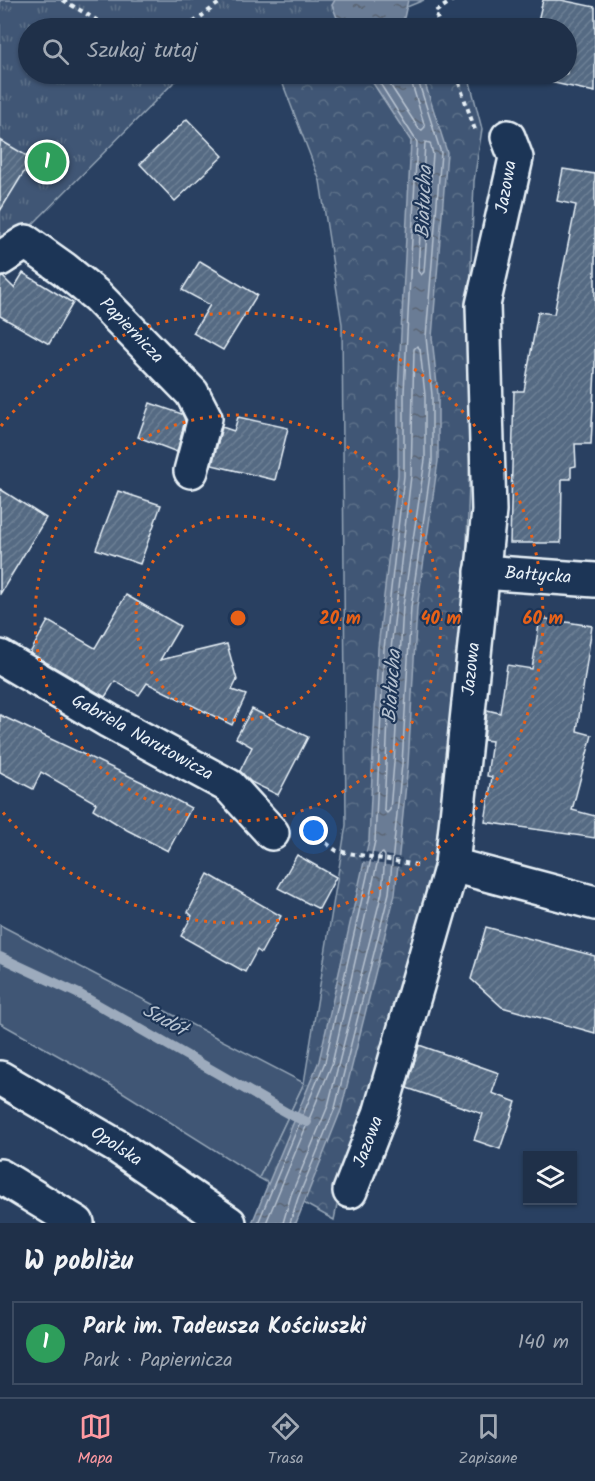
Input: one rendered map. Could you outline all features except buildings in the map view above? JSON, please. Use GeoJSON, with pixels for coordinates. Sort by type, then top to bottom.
{"type":"FeatureCollection","features":[{"type":"Feature","properties":{"kind":"street","name":"Jazowa"},"geometry":{"type":"LineString","coordinates":[[350,1191],[380,1114],[436,866],[482,572],[489,511],[483,305],[516,158],[492,136]]}},
{"type":"Feature","properties":{"kind":"street","name":"Papiernicza"},"geometry":{"type":"LineString","coordinates":[[0,259],[26,242],[97,296],[192,393],[205,418],[191,471]]}},
{"type":"Feature","properties":{"kind":"street","name":"Bałtycka"},"geometry":{"type":"LineString","coordinates":[[482,572],[595,580]]}},
{"type":"Feature","properties":{"kind":"street","name":"Gabriela Narutowicza"},"geometry":{"type":"LineString","coordinates":[[0,657],[109,721],[229,786],[272,833]]}},
{"type":"Feature","properties":{"kind":"street"},"geometry":{"type":"LineString","coordinates":[[436,866],[595,903]]}},
{"type":"Feature","properties":{"kind":"street","name":"Opolska"},"geometry":{"type":"LineString","coordinates":[[0,1078],[118,1147],[229,1223]]}},
{"type":"Feature","properties":{"kind":"street"},"geometry":{"type":"LineString","coordinates":[[0,1176],[77,1223]]}},
{"type":"Feature","properties":{"kind":"path"},"geometry":{"type":"LineString","coordinates":[[63,0],[93,18]]}},
{"type":"Feature","properties":{"kind":"path"},"geometry":{"type":"LineString","coordinates":[[200,18],[224,0]]}},
{"type":"Feature","properties":{"kind":"path"},"geometry":{"type":"LineString","coordinates":[[437,18],[435,12],[453,0]]}},
{"type":"Feature","properties":{"kind":"path"},"geometry":{"type":"LineString","coordinates":[[462,84],[492,136]]}},
{"type":"Feature","properties":{"kind":"path"},"geometry":{"type":"LineString","coordinates":[[307,829],[337,851],[436,866]]}},
{"type":"Feature","properties":{"kind":"green space"},"geometry":{"type":"Polygon","coordinates":[[[0,0],[424,0],[392,13],[368,18],[18,18],[18,84],[172,84],[31,226],[0,245],[0,0]]]}},
{"type":"Feature","properties":{"kind":"green space"},"geometry":{"type":"Polygon","coordinates":[[[283,84],[471,84],[482,129],[474,181],[466,574],[443,798],[431,877],[395,1018],[349,1148],[334,1220],[259,1178],[304,1083],[346,825],[342,324],[320,181],[283,84]]]}},
{"type":"Feature","properties":{"kind":"green space"},"geometry":{"type":"Polygon","coordinates":[[[0,925],[304,1083],[259,1178],[116,1088],[0,1023],[0,925]]]}},
{"type":"Feature","properties":{"kind":"water"},"geometry":{"type":"Polygon","coordinates":[[[335,0],[408,0],[404,18],[337,18],[332,5],[335,0]]]}},
{"type":"Feature","properties":{"kind":"water","name":"Białucha"},"geometry":{"type":"Polygon","coordinates":[[[374,84],[425,84],[447,152],[432,337],[438,395],[438,461],[417,608],[408,764],[395,894],[341,1110],[296,1223],[252,1223],[319,1061],[369,840],[378,648],[398,475],[398,392],[411,141],[374,84]]]}},
{"type":"Feature","properties":{"kind":"pier"},"geometry":{"type":"Polygon","coordinates":[[[363,851],[402,858],[401,867],[361,861],[363,851]]]}},
{"type":"Feature","properties":{"kind":"waterway","name":"Sudół"},"geometry":{"type":"LineString","coordinates":[[0,957],[79,994],[287,1113],[307,1122]]}},
{"type":"Feature","properties":{"kind":"place","name":"Park im. Tadeusza Kościuszki"},"geometry":{"type":"Point","coordinates":[47,162]}}]}
